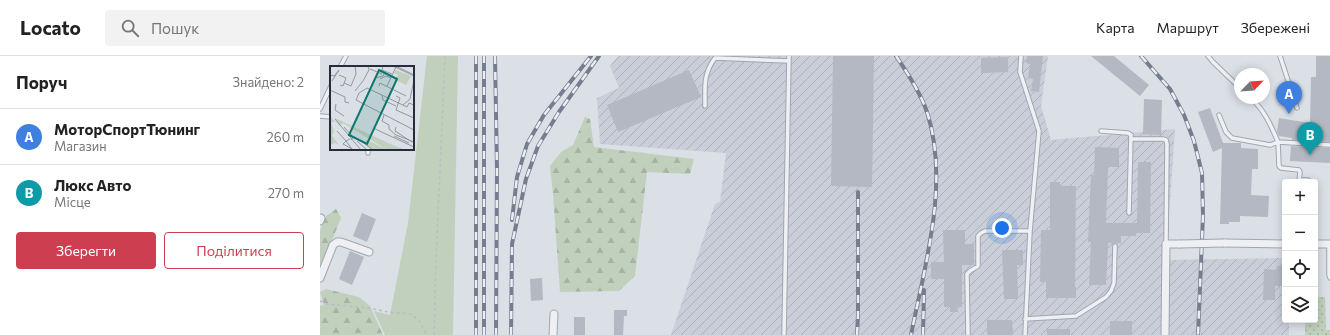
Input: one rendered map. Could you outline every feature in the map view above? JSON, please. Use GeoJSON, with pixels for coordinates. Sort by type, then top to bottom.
{"type":"FeatureCollection","features":[{"type":"Feature","properties":{"kind":"street"},"geometry":{"type":"LineString","coordinates":[[320,278],[333,245],[337,242],[369,252]]}},
{"type":"Feature","properties":{"kind":"street"},"geometry":{"type":"LineString","coordinates":[[1165,335],[1166,244],[1282,244]]}},
{"type":"Feature","properties":{"kind":"street"},"geometry":{"type":"LineString","coordinates":[[1318,244],[1329,244]]}},
{"type":"Feature","properties":{"kind":"street"},"geometry":{"type":"LineString","coordinates":[[554,314],[554,335]]}},
{"type":"Feature","properties":{"kind":"lane"},"geometry":{"type":"LineString","coordinates":[[341,66],[346,56]]}},
{"type":"Feature","properties":{"kind":"lane"},"geometry":{"type":"LineString","coordinates":[[784,335],[789,56]]}},
{"type":"Feature","properties":{"kind":"lane"},"geometry":{"type":"LineString","coordinates":[[1021,56],[1020,72],[1039,132],[1030,231],[1024,335]]}},
{"type":"Feature","properties":{"kind":"lane"},"geometry":{"type":"LineString","coordinates":[[1208,56],[1234,82]]}},
{"type":"Feature","properties":{"kind":"lane"},"geometry":{"type":"LineString","coordinates":[[1280,56],[1297,108]]}},
{"type":"Feature","properties":{"kind":"lane"},"geometry":{"type":"LineString","coordinates":[[705,106],[705,79],[708,66],[715,57],[789,61]]}},
{"type":"Feature","properties":{"kind":"lane"},"geometry":{"type":"LineString","coordinates":[[320,109],[330,88]]}},
{"type":"Feature","properties":{"kind":"lane"},"geometry":{"type":"LineString","coordinates":[[1257,104],[1266,117],[1278,142],[1278,166],[1281,168],[1299,170],[1299,179]]}},
{"type":"Feature","properties":{"kind":"lane"},"geometry":{"type":"LineString","coordinates":[[1219,115],[1226,132],[1232,138],[1270,145],[1278,142],[1330,145]]}},
{"type":"Feature","properties":{"kind":"lane"},"geometry":{"type":"LineString","coordinates":[[320,116],[330,117]]}},
{"type":"Feature","properties":{"kind":"lane"},"geometry":{"type":"LineString","coordinates":[[1101,131],[1128,133],[1131,135],[1129,213]]}},
{"type":"Feature","properties":{"kind":"lane"},"geometry":{"type":"LineString","coordinates":[[1131,139],[1166,140],[1166,244]]}},
{"type":"Feature","properties":{"kind":"lane"},"geometry":{"type":"LineString","coordinates":[[968,335],[967,274],[978,266],[978,236],[986,231],[1030,231]]}},
{"type":"Feature","properties":{"kind":"lane"},"geometry":{"type":"LineString","coordinates":[[1329,244],[1330,278]]}},
{"type":"Feature","properties":{"kind":"lane"},"geometry":{"type":"LineString","coordinates":[[1025,318],[1076,316],[1106,297],[1111,291],[1114,283],[1115,246]]}},
{"type":"Feature","properties":{"kind":"path"},"geometry":{"type":"LineString","coordinates":[[434,335],[445,56]]}},
{"type":"Feature","properties":{"kind":"path"},"geometry":{"type":"LineString","coordinates":[[320,301],[327,304],[411,314],[419,321],[427,335]]}},
{"type":"Feature","properties":{"kind":"shaded area"},"geometry":{"type":"Polygon","coordinates":[[[618,56],[1048,56],[1041,106],[1051,140],[1175,129],[1166,260],[1282,258],[1282,323],[1289,323],[1289,335],[671,335],[715,204],[720,202],[726,153],[600,144],[597,98],[619,88],[610,66],[618,56]]]}},
{"type":"Feature","properties":{"kind":"green space"},"geometry":{"type":"Polygon","coordinates":[[[427,56],[458,56],[453,335],[385,335],[374,311],[390,315],[408,223],[427,56]]]}},
{"type":"Feature","properties":{"kind":"green space"},"geometry":{"type":"Polygon","coordinates":[[[585,117],[590,119],[594,147],[694,159],[690,174],[647,172],[635,276],[619,291],[560,292],[550,166],[561,152],[573,145],[585,117]]]}},
{"type":"Feature","properties":{"kind":"green space"},"geometry":{"type":"Polygon","coordinates":[[[336,209],[341,218],[320,270],[320,231],[326,216],[336,209]]]}},
{"type":"Feature","properties":{"kind":"green space"},"geometry":{"type":"Polygon","coordinates":[[[326,289],[359,297],[370,306],[383,335],[320,335],[320,306],[324,305],[320,292],[326,289]]]}},
{"type":"Feature","properties":{"kind":"green space"},"geometry":{"type":"Polygon","coordinates":[[[1318,297],[1325,297],[1326,330],[1330,330],[1330,335],[1305,335],[1305,323],[1318,323],[1318,297]]]}},
{"type":"Feature","properties":{"kind":"building"},"geometry":{"type":"Polygon","coordinates":[[[833,56],[874,56],[872,187],[831,186],[833,56]]]}},
{"type":"Feature","properties":{"kind":"building"},"geometry":{"type":"Polygon","coordinates":[[[1027,56],[1043,56],[1039,92],[1031,91],[1033,79],[1028,78],[1030,64],[1026,63],[1027,56]]]}},
{"type":"Feature","properties":{"kind":"building"},"geometry":{"type":"Polygon","coordinates":[[[1091,56],[1114,56],[1149,85],[1140,96],[1091,56]]]}},
{"type":"Feature","properties":{"kind":"building"},"geometry":{"type":"Polygon","coordinates":[[[1316,56],[1330,56],[1330,142],[1292,140],[1292,138],[1279,136],[1277,132],[1279,118],[1310,123],[1311,77],[1316,77],[1316,56]]]}},
{"type":"Feature","properties":{"kind":"building"},"geometry":{"type":"Polygon","coordinates":[[[1008,57],[1008,72],[981,73],[981,58],[1008,57]]]}},
{"type":"Feature","properties":{"kind":"building"},"geometry":{"type":"Polygon","coordinates":[[[689,70],[701,97],[618,132],[607,105],[689,70]]]}},
{"type":"Feature","properties":{"kind":"building"},"geometry":{"type":"Polygon","coordinates":[[[1144,99],[1162,100],[1161,135],[1143,134],[1144,99]]]}},
{"type":"Feature","properties":{"kind":"building"},"geometry":{"type":"Polygon","coordinates":[[[1210,108],[1223,143],[1241,143],[1241,148],[1258,149],[1258,169],[1252,169],[1251,195],[1269,196],[1268,217],[1240,216],[1240,222],[1220,224],[1222,148],[1213,152],[1198,112],[1210,108]]]}},
{"type":"Feature","properties":{"kind":"building"},"geometry":{"type":"Polygon","coordinates":[[[1291,146],[1330,148],[1330,163],[1290,161],[1291,146]]]}},
{"type":"Feature","properties":{"kind":"building"},"geometry":{"type":"Polygon","coordinates":[[[1095,147],[1119,148],[1119,167],[1108,167],[1106,223],[1137,223],[1138,162],[1151,162],[1150,233],[1136,233],[1136,236],[1121,236],[1121,243],[1108,243],[1106,285],[1089,285],[1091,242],[1088,242],[1091,175],[1094,175],[1095,147]]]}},
{"type":"Feature","properties":{"kind":"building"},"geometry":{"type":"Polygon","coordinates":[[[1050,182],[1060,182],[1060,186],[1076,186],[1076,298],[1046,298],[1046,282],[1040,282],[1041,230],[1050,230],[1050,182]]]}},
{"type":"Feature","properties":{"kind":"building"},"geometry":{"type":"Polygon","coordinates":[[[362,213],[376,219],[367,242],[353,236],[362,213]]]}},
{"type":"Feature","properties":{"kind":"building"},"geometry":{"type":"Polygon","coordinates":[[[943,230],[965,230],[965,244],[974,244],[974,265],[962,265],[962,307],[957,307],[958,312],[950,312],[950,307],[944,307],[944,279],[931,279],[931,262],[944,262],[943,230]]]}},
{"type":"Feature","properties":{"kind":"building"},"geometry":{"type":"Polygon","coordinates":[[[1002,250],[1023,250],[1023,265],[1017,265],[1018,299],[1004,299],[1002,250]]]}},
{"type":"Feature","properties":{"kind":"building"},"geometry":{"type":"Polygon","coordinates":[[[350,251],[364,257],[352,285],[339,279],[350,251]]]}},
{"type":"Feature","properties":{"kind":"building"},"geometry":{"type":"Polygon","coordinates":[[[1277,266],[1282,266],[1282,286],[1275,286],[1275,300],[1263,300],[1264,269],[1277,270],[1277,266]]]}},
{"type":"Feature","properties":{"kind":"building"},"geometry":{"type":"Polygon","coordinates":[[[542,278],[543,300],[531,301],[530,279],[542,278]]]}},
{"type":"Feature","properties":{"kind":"building"},"geometry":{"type":"Polygon","coordinates":[[[614,310],[627,310],[627,316],[624,316],[623,335],[614,335],[614,310]]]}},
{"type":"Feature","properties":{"kind":"building"},"geometry":{"type":"Polygon","coordinates":[[[574,317],[585,317],[585,335],[574,335],[574,317]]]}},
{"type":"Feature","properties":{"kind":"building"},"geometry":{"type":"Polygon","coordinates":[[[987,320],[1012,320],[1013,335],[987,335],[987,320]]]}},
{"type":"Feature","properties":{"kind":"building"},"geometry":{"type":"Polygon","coordinates":[[[1110,321],[1132,321],[1132,335],[1110,335],[1110,321]]]}},
{"type":"Feature","properties":{"kind":"building"},"geometry":{"type":"Polygon","coordinates":[[[1047,329],[1070,329],[1070,335],[1047,335],[1047,329]]]}},
{"type":"Feature","properties":{"kind":"railway"},"geometry":{"type":"LineString","coordinates":[[476,56],[476,335]]}},
{"type":"Feature","properties":{"kind":"railway"},"geometry":{"type":"LineString","coordinates":[[484,56],[484,335]]}},
{"type":"Feature","properties":{"kind":"railway"},"geometry":{"type":"LineString","coordinates":[[495,56],[497,170],[496,335]]}},
{"type":"Feature","properties":{"kind":"railway"},"geometry":{"type":"LineString","coordinates":[[512,220],[517,177],[527,144],[544,115],[591,56]]}},
{"type":"Feature","properties":{"kind":"railway"},"geometry":{"type":"LineString","coordinates":[[511,335],[512,244],[526,179],[538,146],[559,112],[599,56]]}},
{"type":"Feature","properties":{"kind":"railway"},"geometry":{"type":"LineString","coordinates":[[896,56],[909,76],[927,112],[933,139],[936,167],[936,195],[933,224],[911,335]]}},
{"type":"Feature","properties":{"kind":"railway"},"geometry":{"type":"LineString","coordinates":[[1141,56],[1170,89],[1184,115],[1194,141],[1202,173],[1203,215],[1198,335]]}},
{"type":"Feature","properties":{"kind":"railway"},"geometry":{"type":"LineString","coordinates":[[857,335],[858,192]]}},
{"type":"Feature","properties":{"kind":"railway"},"geometry":{"type":"LineString","coordinates":[[923,335],[924,290]]}},
{"type":"Feature","properties":{"kind":"place","name":"МоторСпортТюнинг"},"geometry":{"type":"Point","coordinates":[1289,114]}},
{"type":"Feature","properties":{"kind":"place","name":"Люкс Авто"},"geometry":{"type":"Point","coordinates":[1310,155]}}]}
